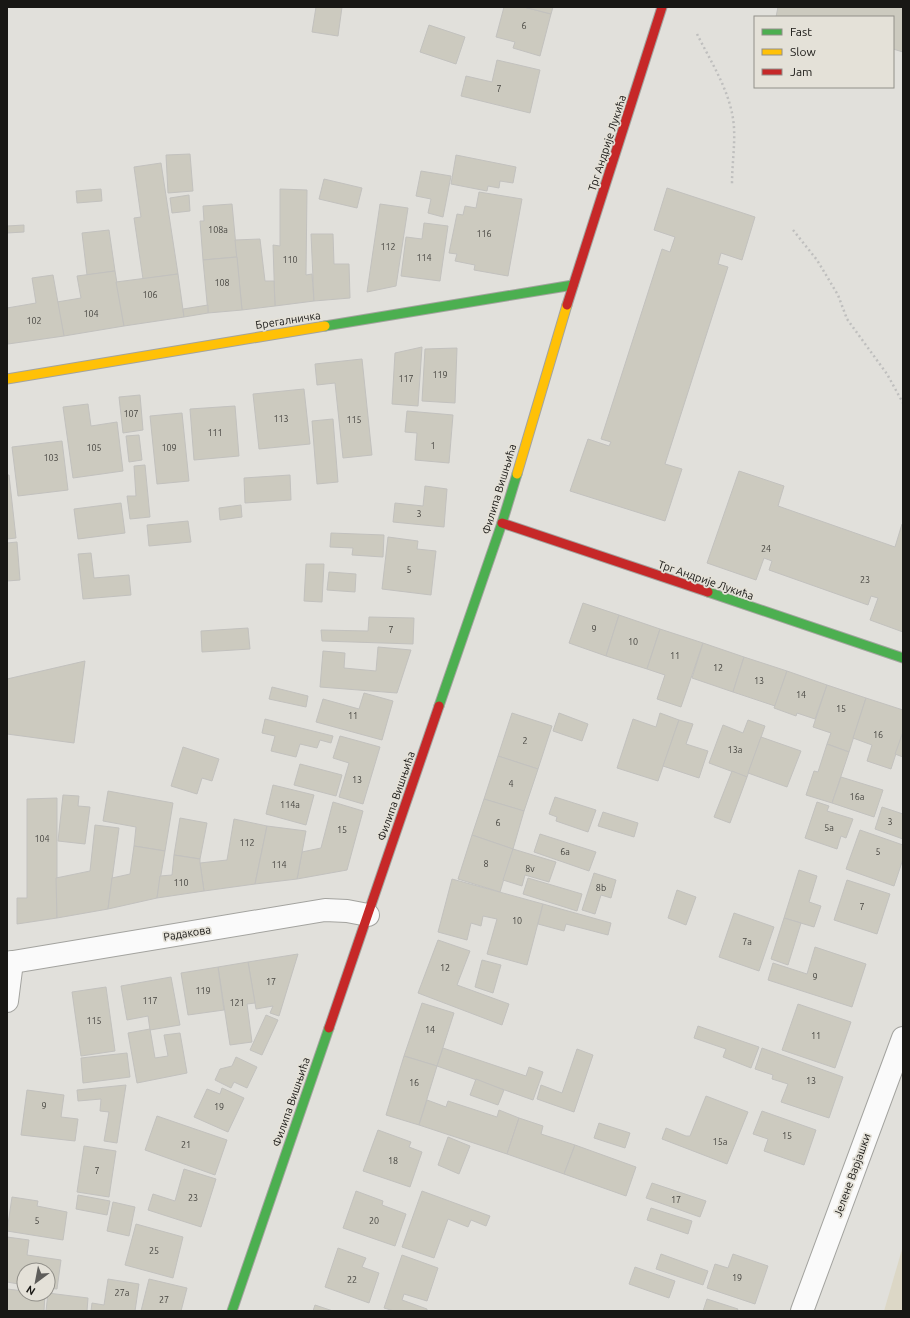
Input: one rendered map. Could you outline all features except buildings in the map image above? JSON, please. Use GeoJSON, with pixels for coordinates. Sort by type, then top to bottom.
{"type":"FeatureCollection","features":[{"type":"Feature","properties":{"kind":"main road","name":"Трг Андрије Лукића"},"geometry":{"type":"LineString","coordinates":[[573,285],[618,149],[662,7]]}},
{"type":"Feature","properties":{"kind":"main road","name":"Брегалничка"},"geometry":{"type":"LineString","coordinates":[[7,379],[573,285]]}},
{"type":"Feature","properties":{"kind":"main road","name":"Филипа Вишњића"},"geometry":{"type":"LineString","coordinates":[[232,1311],[502,523],[573,285]]}},
{"type":"Feature","properties":{"kind":"main road","name":"Трг Андрије Лукића"},"geometry":{"type":"LineString","coordinates":[[502,523],[903,658]]}},
{"type":"Feature","properties":{"kind":"street","name":"Радакова"},"geometry":{"type":"LineString","coordinates":[[9,962],[325,910],[347,911],[368,915]]}},
{"type":"Feature","properties":{"kind":"street"},"geometry":{"type":"LineString","coordinates":[[7,1001],[9,962]]}},
{"type":"Feature","properties":{"kind":"street","name":"Јелене Варјашки"},"geometry":{"type":"LineString","coordinates":[[802,1311],[903,1038]]}},
{"type":"Feature","properties":{"kind":"path"},"geometry":{"type":"LineString","coordinates":[[697,34],[722,83],[729,102],[734,128],[732,184]]}},
{"type":"Feature","properties":{"kind":"path"},"geometry":{"type":"LineString","coordinates":[[793,230],[817,260],[838,295],[847,319],[887,374],[903,403]]}},
{"type":"Feature","properties":{"kind":"shaded area"},"geometry":{"type":"Polygon","coordinates":[[[903,1246],[903,1311],[884,1311],[903,1246]]]}},
{"type":"Feature","properties":{"kind":"traffic: fast"},"geometry":{"type":"LineString","coordinates":[[325,326],[573,285]]}},
{"type":"Feature","properties":{"kind":"traffic: fast"},"geometry":{"type":"LineString","coordinates":[[439,706],[502,523],[517,474]]}},
{"type":"Feature","properties":{"kind":"traffic: fast"},"geometry":{"type":"LineString","coordinates":[[708,592],[903,658]]}},
{"type":"Feature","properties":{"kind":"traffic: fast"},"geometry":{"type":"LineString","coordinates":[[232,1311],[329,1028]]}},
{"type":"Feature","properties":{"kind":"traffic: slow"},"geometry":{"type":"LineString","coordinates":[[517,474],[567,305]]}},
{"type":"Feature","properties":{"kind":"traffic: slow"},"geometry":{"type":"LineString","coordinates":[[7,379],[325,326]]}},
{"type":"Feature","properties":{"kind":"traffic: jam"},"geometry":{"type":"LineString","coordinates":[[567,305],[662,7]]}},
{"type":"Feature","properties":{"kind":"traffic: jam"},"geometry":{"type":"LineString","coordinates":[[502,523],[708,592]]}},
{"type":"Feature","properties":{"kind":"traffic: jam"},"geometry":{"type":"LineString","coordinates":[[329,1028],[439,706]]}}]}
